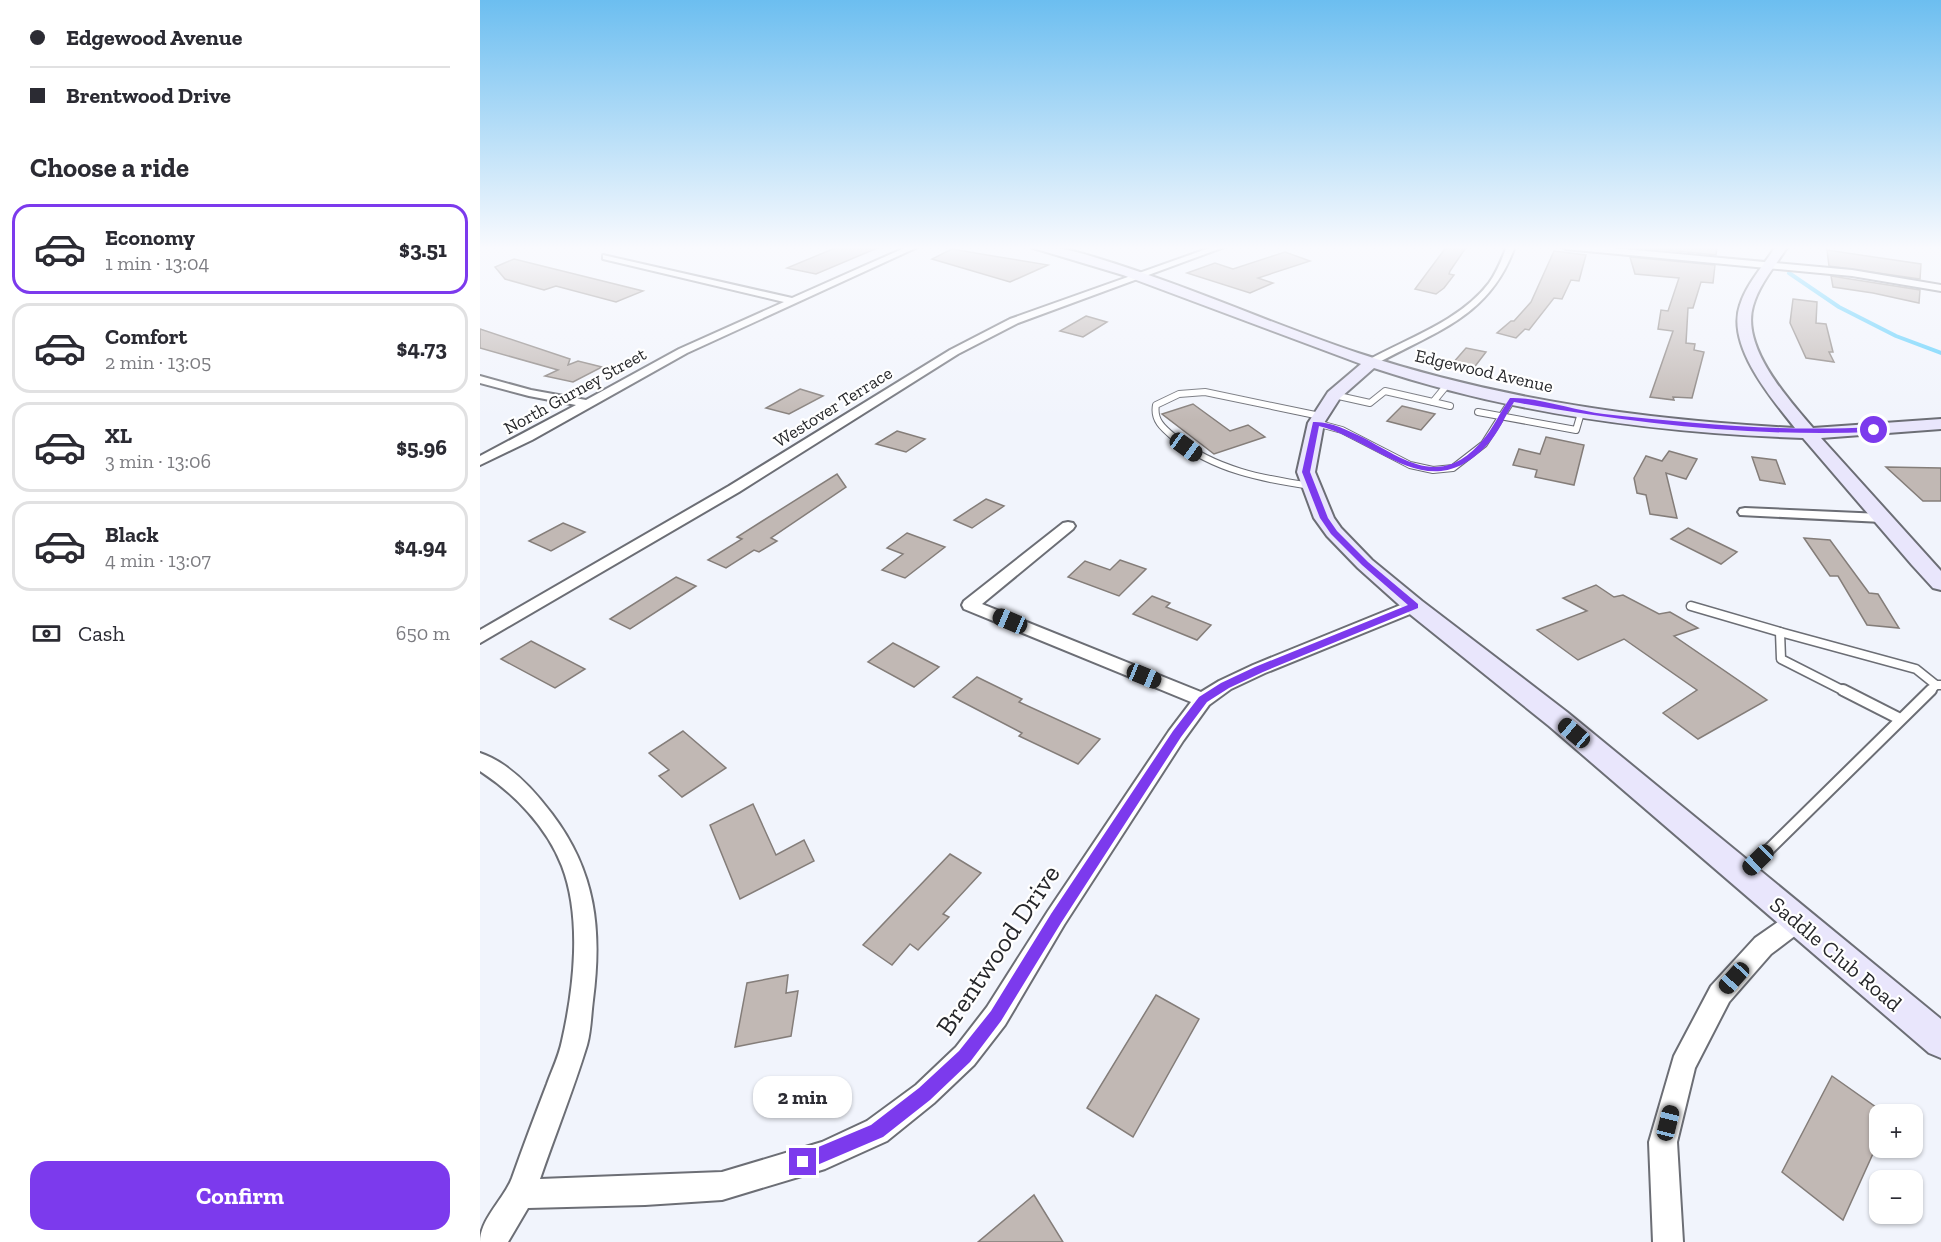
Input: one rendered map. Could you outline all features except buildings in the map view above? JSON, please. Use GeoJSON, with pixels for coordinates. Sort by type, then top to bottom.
{"type":"FeatureCollection","features":[{"type":"Feature","properties":{"kind":"street","name":"North Gurney Street"},"geometry":{"type":"LineString","coordinates":[[480,461],[683,351],[786,304]]}},
{"type":"Feature","properties":{"kind":"street","name":"Westover Terrace"},"geometry":{"type":"LineString","coordinates":[[480,637],[734,489],[954,352],[1014,321],[1061,304]]}},
{"type":"Feature","properties":{"kind":"street","name":"Edgewood Avenue"},"geometry":{"type":"LineString","coordinates":[[1214,304],[1372,362],[1447,385],[1581,413],[1709,428],[1808,433],[1941,424]]}},
{"type":"Feature","properties":{"kind":"street"},"geometry":{"type":"LineString","coordinates":[[1372,362],[1454,317],[1472,304]]}},
{"type":"Feature","properties":{"kind":"street"},"geometry":{"type":"LineString","coordinates":[[1747,304],[1743,327],[1758,365],[1808,433],[1941,584]]}},
{"type":"Feature","properties":{"kind":"street","name":"Saddle Club Road"},"geometry":{"type":"LineString","coordinates":[[1372,362],[1334,395],[1318,420],[1306,472],[1324,518],[1334,532],[1365,564],[1414,606],[1558,719],[1796,922],[1941,1041]]}},
{"type":"Feature","properties":{"kind":"street"},"geometry":{"type":"LineString","coordinates":[[480,379],[529,393],[587,404]]}},
{"type":"Feature","properties":{"kind":"street"},"geometry":{"type":"LineString","coordinates":[[1745,512],[1882,518]]}},
{"type":"Feature","properties":{"kind":"street"},"geometry":{"type":"LineString","coordinates":[[1068,526],[970,605],[1203,700]]}},
{"type":"Feature","properties":{"kind":"street","name":"Brentwood Drive"},"geometry":{"type":"LineString","coordinates":[[520,1194],[645,1191],[722,1186],[825,1155],[877,1131],[925,1094],[965,1056],[996,1016],[1056,918],[1177,734],[1203,700],[1225,685],[1259,669],[1414,606]]}},
{"type":"Feature","properties":{"kind":"street"},"geometry":{"type":"LineString","coordinates":[[480,760],[508,779],[559,839],[573,866],[584,915],[586,964],[575,1043],[520,1194],[491,1242]]}},
{"type":"Feature","properties":{"kind":"street"},"geometry":{"type":"LineString","coordinates":[[1668,1242],[1663,1142],[1683,1065],[1720,994],[1763,945],[1796,922]]}},
{"type":"Feature","properties":{"kind":"lane"},"geometry":{"type":"LineString","coordinates":[[1433,402],[1447,385]]}},
{"type":"Feature","properties":{"kind":"lane"},"geometry":{"type":"LineString","coordinates":[[1334,395],[1370,403],[1385,391],[1450,406]]}},
{"type":"Feature","properties":{"kind":"lane"},"geometry":{"type":"LineString","coordinates":[[1311,486],[1244,474],[1210,462],[1176,439],[1156,421],[1154,413],[1156,405],[1166,397],[1185,392],[1204,392],[1318,420],[1410,465],[1433,470],[1453,468],[1484,444],[1512,400]]}},
{"type":"Feature","properties":{"kind":"lane"},"geometry":{"type":"LineString","coordinates":[[1478,412],[1576,430],[1581,413]]}},
{"type":"Feature","properties":{"kind":"lane"},"geometry":{"type":"LineString","coordinates":[[1691,606],[1916,669],[1938,685],[1900,719],[1742,875]]}},
{"type":"Feature","properties":{"kind":"lane"},"geometry":{"type":"LineString","coordinates":[[1780,632],[1781,659],[1900,719]]}},
{"type":"Feature","properties":{"kind":"waterway"},"geometry":{"type":"LineString","coordinates":[[1835,304],[1896,336],[1941,353]]}},
{"type":"Feature","properties":{"kind":"route"},"geometry":{"type":"LineString","coordinates":[[803,1162],[825,1155],[877,1131],[925,1094],[965,1056],[996,1016],[1056,918],[1177,734],[1203,700],[1225,685],[1259,669],[1414,606],[1365,564],[1334,532],[1324,518],[1306,472],[1316,423],[1342,430],[1410,465],[1433,470],[1453,468],[1484,444],[1512,400],[1598,416],[1709,428],[1808,433],[1874,430]]}}]}
